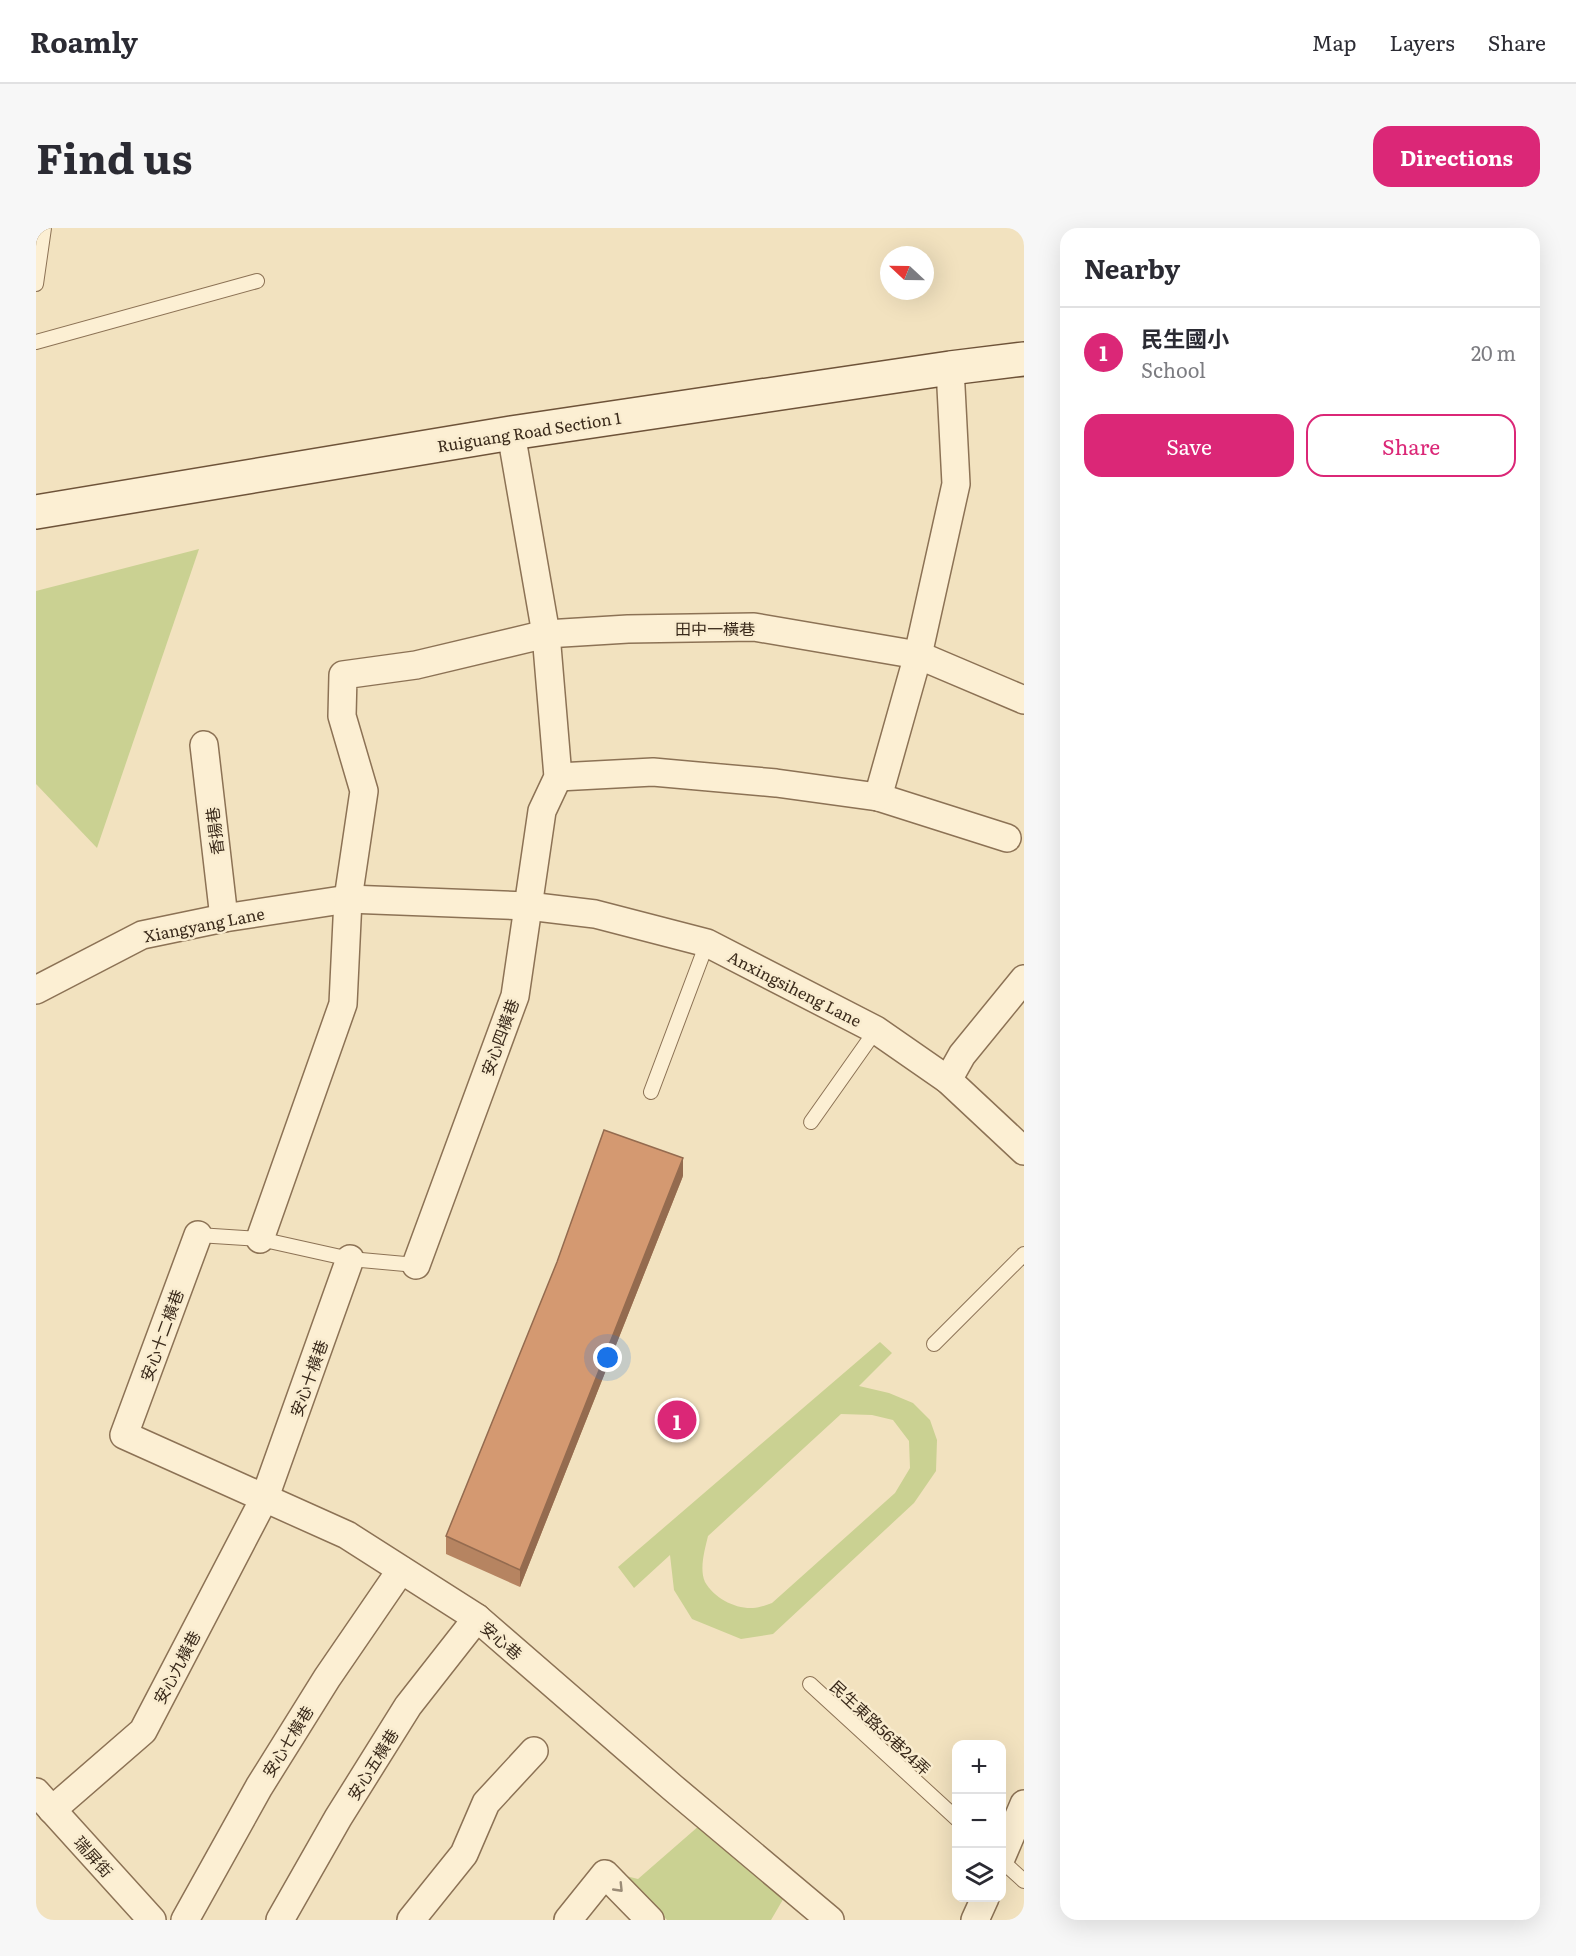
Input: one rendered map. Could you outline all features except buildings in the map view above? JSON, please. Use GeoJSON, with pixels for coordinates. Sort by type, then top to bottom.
{"type":"FeatureCollection","features":[{"type":"Feature","properties":{"kind":"street","name":"Ruiguang Road Section 1"},"geometry":{"type":"LineString","coordinates":[[36,512],[511,433],[1024,359]]}},
{"type":"Feature","properties":{"kind":"street"},"geometry":{"type":"LineString","coordinates":[[878,797],[918,655],[956,484],[950,368]]}},
{"type":"Feature","properties":{"kind":"street"},"geometry":{"type":"LineString","coordinates":[[260,1239],[343,1004],[348,899],[528,906],[542,811],[558,777],[546,634],[511,433]]}},
{"type":"Feature","properties":{"kind":"street","name":"田中一橫巷"},"geometry":{"type":"LineString","coordinates":[[348,899],[364,791],[342,716],[343,675],[416,665],[546,634],[628,629],[754,627],[918,655],[1024,700]]}},
{"type":"Feature","properties":{"kind":"street","name":"香揚巷"},"geometry":{"type":"LineString","coordinates":[[204,745],[224,918]]}},
{"type":"Feature","properties":{"kind":"street"},"geometry":{"type":"LineString","coordinates":[[558,777],[653,772],[776,783],[878,797],[1007,838]]}},
{"type":"Feature","properties":{"kind":"street","name":"Xiangyang Lane"},"geometry":{"type":"LineString","coordinates":[[36,990],[142,935],[224,918],[348,899]]}},
{"type":"Feature","properties":{"kind":"street","name":"Anxingsiheng Lane"},"geometry":{"type":"LineString","coordinates":[[528,906],[595,914],[707,943],[876,1030],[948,1080],[1024,1150]]}},
{"type":"Feature","properties":{"kind":"street","name":"安心四橫巷"},"geometry":{"type":"LineString","coordinates":[[416,1265],[515,996],[528,906]]}},
{"type":"Feature","properties":{"kind":"street"},"geometry":{"type":"LineString","coordinates":[[948,1080],[962,1055],[1024,980]]}},
{"type":"Feature","properties":{"kind":"street","name":"安心十二橫巷"},"geometry":{"type":"LineString","coordinates":[[124,1435],[198,1236]]}},
{"type":"Feature","properties":{"kind":"street","name":"安心十橫巷"},"geometry":{"type":"LineString","coordinates":[[265,1497],[350,1260]]}},
{"type":"Feature","properties":{"kind":"street","name":"安心巷"},"geometry":{"type":"LineString","coordinates":[[124,1435],[347,1535],[477,1618],[664,1781],[830,1920]]}},
{"type":"Feature","properties":{"kind":"street","name":"安心九橫巷"},"geometry":{"type":"LineString","coordinates":[[44,1801],[143,1731],[265,1497]]}},
{"type":"Feature","properties":{"kind":"street","name":"安心七橫巷"},"geometry":{"type":"LineString","coordinates":[[185,1920],[259,1787],[327,1678],[401,1569]]}},
{"type":"Feature","properties":{"kind":"street","name":"安心五橫巷"},"geometry":{"type":"LineString","coordinates":[[280,1920],[338,1818],[408,1706],[477,1618]]}},
{"type":"Feature","properties":{"kind":"street"},"geometry":{"type":"LineString","coordinates":[[411,1920],[464,1854],[486,1803],[534,1751]]}},
{"type":"Feature","properties":{"kind":"street","name":"瑞屏街"},"geometry":{"type":"LineString","coordinates":[[44,1801],[152,1920]]}},
{"type":"Feature","properties":{"kind":"street"},"geometry":{"type":"LineString","coordinates":[[1006,1848],[1024,1804]]}},
{"type":"Feature","properties":{"kind":"street"},"geometry":{"type":"LineString","coordinates":[[568,1920],[605,1874],[650,1920]]}},
{"type":"Feature","properties":{"kind":"street"},"geometry":{"type":"LineString","coordinates":[[975,1920],[983,1902]]}},
{"type":"Feature","properties":{"kind":"lane"},"geometry":{"type":"LineString","coordinates":[[36,284],[44,228]]}},
{"type":"Feature","properties":{"kind":"lane"},"geometry":{"type":"LineString","coordinates":[[36,342],[257,281]]}},
{"type":"Feature","properties":{"kind":"lane"},"geometry":{"type":"LineString","coordinates":[[651,1092],[707,943]]}},
{"type":"Feature","properties":{"kind":"lane"},"geometry":{"type":"LineString","coordinates":[[811,1122],[876,1030]]}},
{"type":"Feature","properties":{"kind":"lane"},"geometry":{"type":"LineString","coordinates":[[198,1236],[260,1239],[350,1260],[416,1265]]}},
{"type":"Feature","properties":{"kind":"lane"},"geometry":{"type":"LineString","coordinates":[[934,1344],[1024,1254]]}},
{"type":"Feature","properties":{"kind":"lane","name":"民生東路56巷24弄"},"geometry":{"type":"LineString","coordinates":[[810,1684],[952,1814]]}},
{"type":"Feature","properties":{"kind":"lane"},"geometry":{"type":"LineString","coordinates":[[1006,1862],[1024,1881]]}},
{"type":"Feature","properties":{"kind":"green space"},"geometry":{"type":"Polygon","coordinates":[[[199,549],[97,848],[36,784],[36,591],[199,549]]]}},
{"type":"Feature","properties":{"kind":"green space"},"geometry":{"type":"Polygon","coordinates":[[[880,1342],[892,1353],[859,1386],[889,1393],[913,1403],[930,1420],[937,1440],[936,1471],[914,1503],[773,1634],[741,1639],[692,1619],[674,1590],[670,1555],[634,1588],[618,1567],[880,1342]],[[841,1414],[708,1536],[703,1559],[703,1577],[709,1588],[719,1598],[746,1608],[758,1608],[772,1603],[895,1493],[910,1468],[909,1441],[893,1420],[872,1415],[841,1414]]]}},
{"type":"Feature","properties":{"kind":"green space"},"geometry":{"type":"Polygon","coordinates":[[[700,1825],[785,1896],[771,1920],[667,1920],[622,1875],[638,1879],[700,1825]]]}},
{"type":"Feature","properties":{"kind":"place","name":"民生國小"},"geometry":{"type":"Point","coordinates":[677,1420]}}]}
